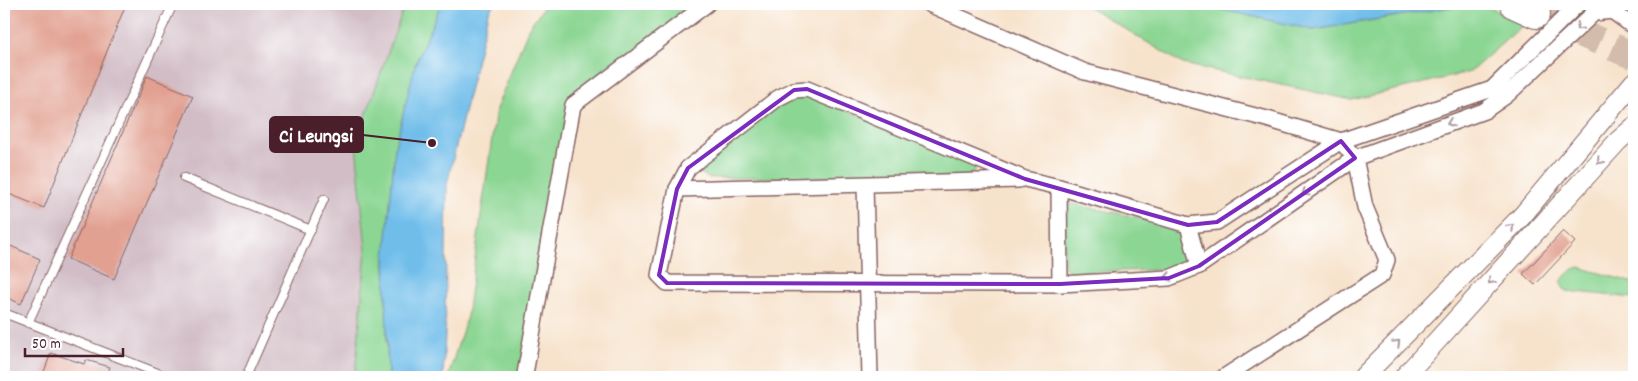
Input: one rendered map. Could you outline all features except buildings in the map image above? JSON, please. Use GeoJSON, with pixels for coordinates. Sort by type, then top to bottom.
{"type":"FeatureCollection","features":[{"type":"Feature","properties":{"kind":"street"},"geometry":{"type":"LineString","coordinates":[[526,377],[573,105],[707,4]]}},
{"type":"Feature","properties":{"kind":"street"},"geometry":{"type":"LineString","coordinates":[[929,4],[1085,72],[1267,119],[1341,141],[1355,158],[1366,208],[1387,260],[1382,275],[1224,377]]}},
{"type":"Feature","properties":{"kind":"street"},"geometry":{"type":"LineString","coordinates":[[1578,4],[1492,89],[1341,141],[1217,222],[1188,225],[1059,187],[1025,179],[807,89],[794,90],[778,98],[688,168],[677,189],[659,275],[667,283],[1060,284],[1169,278],[1199,266],[1355,158],[1484,111],[1507,95],[1594,13],[1612,11],[1634,28]]}},
{"type":"Feature","properties":{"kind":"street"},"geometry":{"type":"LineString","coordinates":[[1363,377],[1522,216],[1634,82]]}},
{"type":"Feature","properties":{"kind":"street"},"geometry":{"type":"LineString","coordinates":[[1404,377],[1618,141],[1634,127]]}},
{"type":"Feature","properties":{"kind":"street"},"geometry":{"type":"LineString","coordinates":[[677,189],[1025,179]]}},
{"type":"Feature","properties":{"kind":"street"},"geometry":{"type":"LineString","coordinates":[[865,185],[870,377]]}},
{"type":"Feature","properties":{"kind":"street"},"geometry":{"type":"LineString","coordinates":[[1059,187],[1060,284]]}},
{"type":"Feature","properties":{"kind":"street"},"geometry":{"type":"LineString","coordinates":[[1188,225],[1199,266]]}},
{"type":"Feature","properties":{"kind":"lane"},"geometry":{"type":"LineString","coordinates":[[28,323],[173,4]]}},
{"type":"Feature","properties":{"kind":"lane"},"geometry":{"type":"LineString","coordinates":[[184,178],[311,230]]}},
{"type":"Feature","properties":{"kind":"lane"},"geometry":{"type":"LineString","coordinates":[[246,377],[324,199]]}},
{"type":"Feature","properties":{"kind":"lane"},"geometry":{"type":"LineString","coordinates":[[4,313],[168,377]]}},
{"type":"Feature","properties":{"kind":"highlighted area"},"geometry":{"type":"Polygon","coordinates":[[[807,89],[1025,179],[1188,225],[1217,222],[1341,141],[1355,158],[1199,266],[1169,278],[1060,284],[667,283],[659,275],[677,189],[688,168],[794,90],[807,89]]]}},
{"type":"Feature","properties":{"kind":"shaded area"},"geometry":{"type":"Polygon","coordinates":[[[4,4],[405,4],[356,144],[366,250],[355,377],[4,377],[4,4]]]}},
{"type":"Feature","properties":{"kind":"green space"},"geometry":{"type":"Polygon","coordinates":[[[405,4],[441,4],[415,65],[385,259],[388,377],[355,377],[366,250],[356,144],[405,4]]]}},
{"type":"Feature","properties":{"kind":"green space"},"geometry":{"type":"Polygon","coordinates":[[[546,4],[707,4],[573,105],[524,377],[448,377],[467,316],[496,109],[529,27],[546,4]]]}},
{"type":"Feature","properties":{"kind":"green space"},"geometry":{"type":"Polygon","coordinates":[[[1084,4],[1197,4],[1313,30],[1469,4],[1484,4],[1524,24],[1470,72],[1352,100],[1183,64],[1084,4]]]}},
{"type":"Feature","properties":{"kind":"green space"},"geometry":{"type":"Polygon","coordinates":[[[802,93],[977,163],[976,169],[964,177],[708,178],[701,173],[701,164],[793,94],[802,93]]]}},
{"type":"Feature","properties":{"kind":"green space"},"geometry":{"type":"Polygon","coordinates":[[[1064,204],[1074,204],[1197,230],[1201,251],[1175,268],[1071,272],[1064,267],[1064,204]]]}},
{"type":"Feature","properties":{"kind":"green space"},"geometry":{"type":"Polygon","coordinates":[[[1579,267],[1634,283],[1634,298],[1567,291],[1561,283],[1562,280],[1568,273],[1579,267]]]}},
{"type":"Feature","properties":{"kind":"water"},"geometry":{"type":"Polygon","coordinates":[[[441,4],[494,4],[488,13],[447,184],[443,377],[388,377],[385,259],[395,147],[415,65],[441,4]]]}},
{"type":"Feature","properties":{"kind":"water"},"geometry":{"type":"Polygon","coordinates":[[[1197,4],[1469,4],[1313,30],[1197,4]]]}},
{"type":"Feature","properties":{"kind":"tunnel"},"geometry":{"type":"LineString","coordinates":[[1536,14],[1634,56]]}},
{"type":"Feature","properties":{"kind":"place","name":"Ci Leungsi"},"geometry":{"type":"Point","coordinates":[432,143]}}]}
